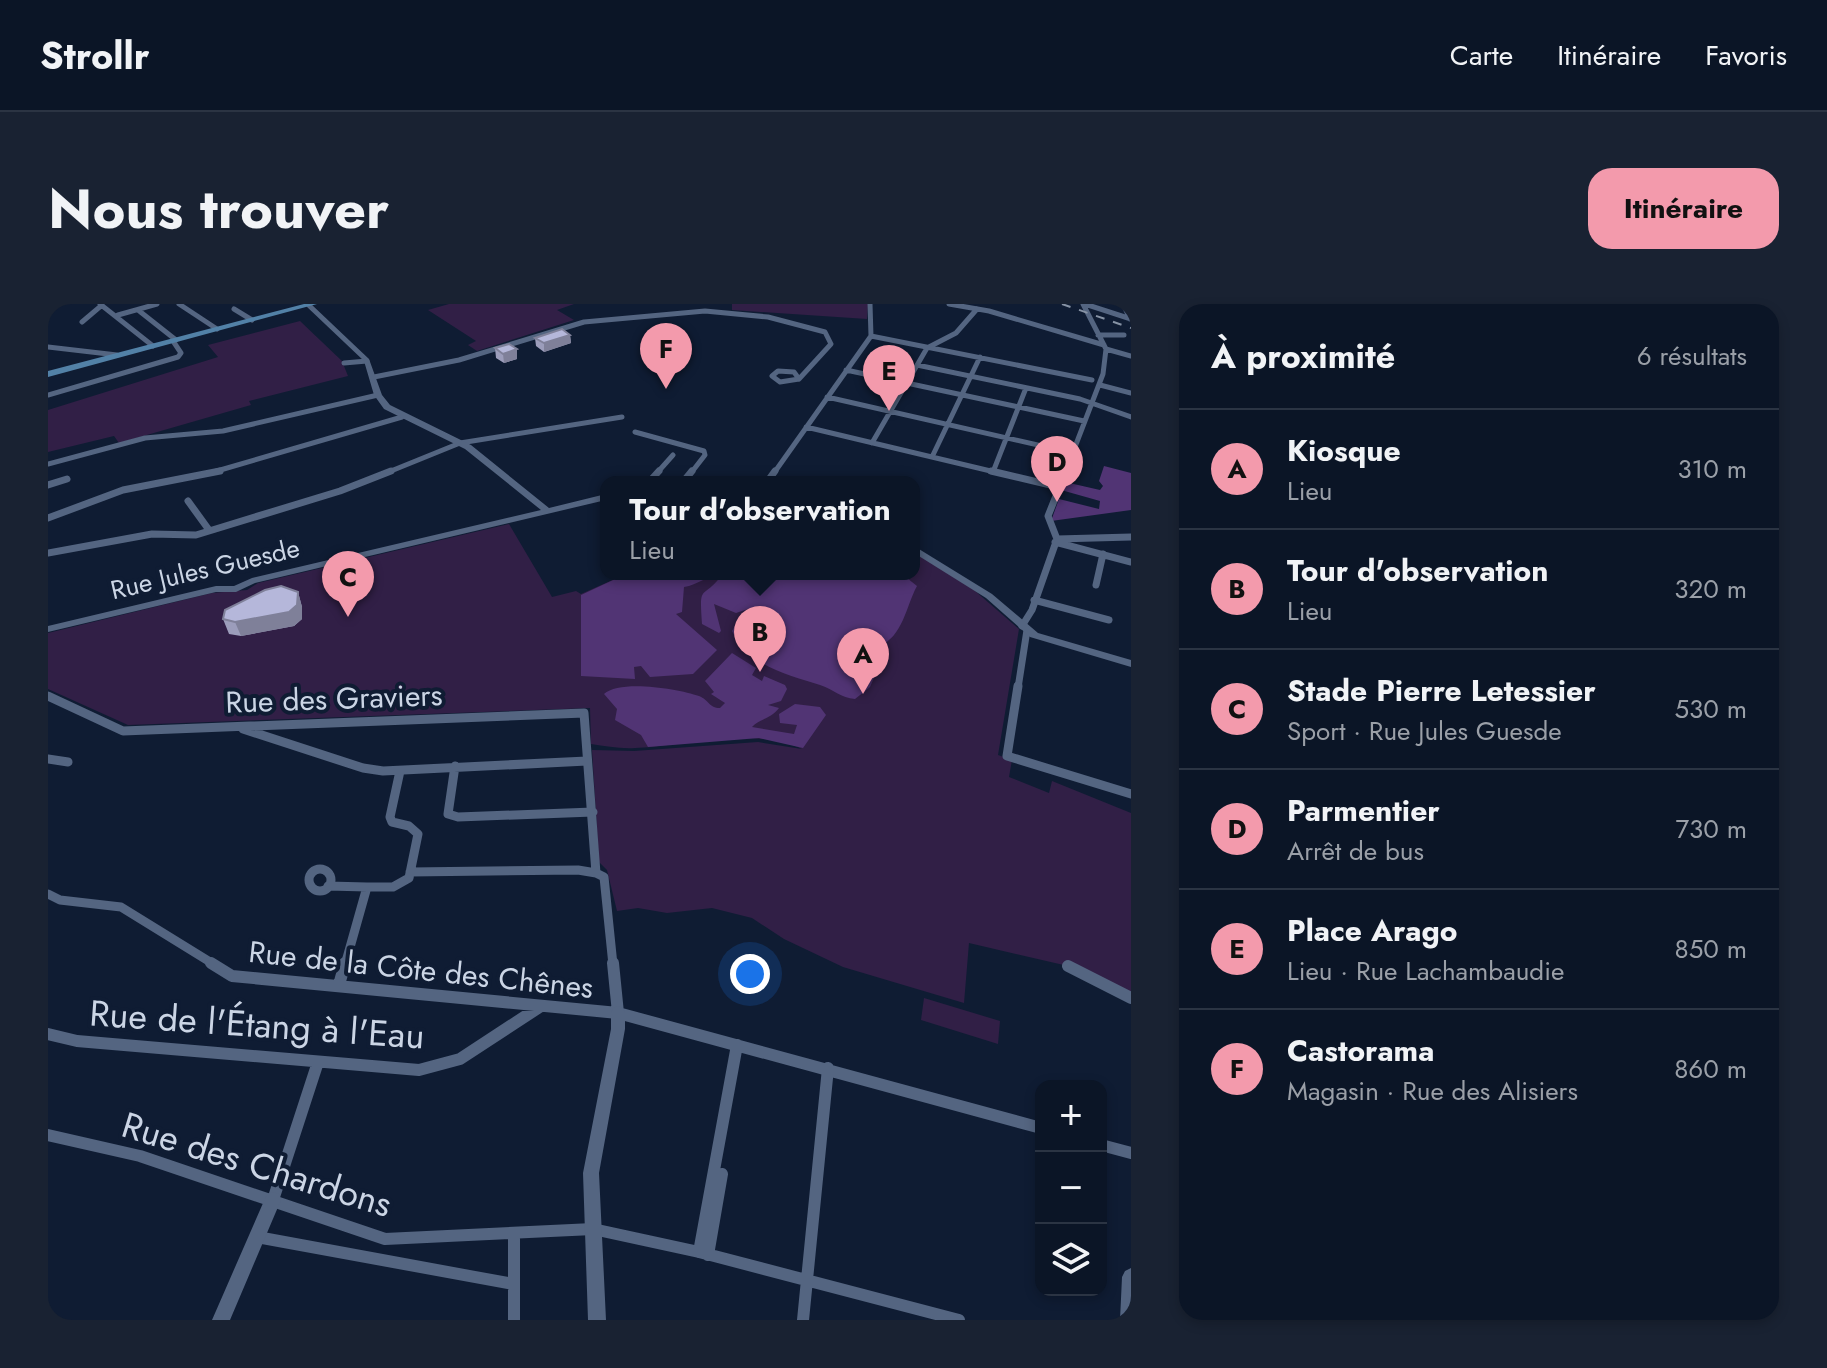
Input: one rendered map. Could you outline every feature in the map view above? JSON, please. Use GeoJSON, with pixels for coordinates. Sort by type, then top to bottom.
{"type":"FeatureCollection","features":[{"type":"Feature","properties":{"kind":"main road"},"geometry":{"type":"LineString","coordinates":[[280,312],[296,305],[310,304]]}},
{"type":"Feature","properties":{"kind":"main road"},"geometry":{"type":"LineString","coordinates":[[48,374],[310,304]]}},
{"type":"Feature","properties":{"kind":"street"},"geometry":{"type":"LineString","coordinates":[[82,322],[101,304],[153,346]]}},
{"type":"Feature","properties":{"kind":"street"},"geometry":{"type":"LineString","coordinates":[[118,315],[157,304]]}},
{"type":"Feature","properties":{"kind":"street"},"geometry":{"type":"LineString","coordinates":[[179,304],[217,329]]}},
{"type":"Feature","properties":{"kind":"street"},"geometry":{"type":"LineString","coordinates":[[310,304],[367,361],[383,404],[402,417],[460,443],[548,511]]}},
{"type":"Feature","properties":{"kind":"street"},"geometry":{"type":"LineString","coordinates":[[771,476],[871,336],[870,304]]}},
{"type":"Feature","properties":{"kind":"street"},"geometry":{"type":"LineString","coordinates":[[949,304],[977,309],[1131,356]]}},
{"type":"Feature","properties":{"kind":"street"},"geometry":{"type":"LineString","coordinates":[[1123,304],[1130,319]]}},
{"type":"Feature","properties":{"kind":"street"},"geometry":{"type":"LineString","coordinates":[[1130,319],[1100,309],[1086,308],[1105,347],[1100,385],[1048,516],[1056,541],[1025,628],[1007,756],[1131,794]]}},
{"type":"Feature","properties":{"kind":"street"},"geometry":{"type":"LineString","coordinates":[[234,309],[252,320]]}},
{"type":"Feature","properties":{"kind":"street"},"geometry":{"type":"LineString","coordinates":[[872,443],[929,347],[956,333],[977,309]]}},
{"type":"Feature","properties":{"kind":"street"},"geometry":{"type":"LineString","coordinates":[[48,395],[178,357],[181,353],[174,340],[138,310]]}},
{"type":"Feature","properties":{"kind":"street"},"geometry":{"type":"LineString","coordinates":[[374,377],[465,358],[576,323],[705,311],[762,316],[825,332],[831,344],[799,379],[784,383],[772,376],[778,371],[807,370]]}},
{"type":"Feature","properties":{"kind":"street"},"geometry":{"type":"LineString","coordinates":[[1098,335],[1124,335]]}},
{"type":"Feature","properties":{"kind":"street"},"geometry":{"type":"LineString","coordinates":[[871,336],[1092,380]]}},
{"type":"Feature","properties":{"kind":"street"},"geometry":{"type":"LineString","coordinates":[[48,347],[117,355]]}},
{"type":"Feature","properties":{"kind":"street"},"geometry":{"type":"LineString","coordinates":[[932,457],[980,357]]}},
{"type":"Feature","properties":{"kind":"street"},"geometry":{"type":"LineString","coordinates":[[344,363],[367,361]]}},
{"type":"Feature","properties":{"kind":"street"},"geometry":{"type":"LineString","coordinates":[[917,365],[1093,403],[1131,417]]}},
{"type":"Feature","properties":{"kind":"street"},"geometry":{"type":"LineString","coordinates":[[846,370],[1084,421]]}},
{"type":"Feature","properties":{"kind":"street"},"geometry":{"type":"LineString","coordinates":[[794,372],[799,379]]}},
{"type":"Feature","properties":{"kind":"street"},"geometry":{"type":"LineString","coordinates":[[1100,385],[1131,393]]}},
{"type":"Feature","properties":{"kind":"street"},"geometry":{"type":"LineString","coordinates":[[993,472],[1026,388]]}},
{"type":"Feature","properties":{"kind":"street"},"geometry":{"type":"LineString","coordinates":[[48,464],[145,438],[223,431],[378,395]]}},
{"type":"Feature","properties":{"kind":"street"},"geometry":{"type":"LineString","coordinates":[[827,397],[1073,453]]}},
{"type":"Feature","properties":{"kind":"street"},"geometry":{"type":"LineString","coordinates":[[48,518],[104,500],[121,491],[239,467],[402,417]]}},
{"type":"Feature","properties":{"kind":"street"},"geometry":{"type":"LineString","coordinates":[[48,553],[152,534],[196,535],[340,491],[460,443],[564,429],[622,417]]}},
{"type":"Feature","properties":{"kind":"street"},"geometry":{"type":"LineString","coordinates":[[806,427],[1059,487]]}},
{"type":"Feature","properties":{"kind":"street"},"geometry":{"type":"LineString","coordinates":[[635,432],[704,451],[705,455],[688,476]]}},
{"type":"Feature","properties":{"kind":"street"},"geometry":{"type":"LineString","coordinates":[[654,476],[673,455]]}},
{"type":"Feature","properties":{"kind":"street"},"geometry":{"type":"LineString","coordinates":[[48,485],[67,479]]}},
{"type":"Feature","properties":{"kind":"street","name":"Rue Jules Guesde"},"geometry":{"type":"LineString","coordinates":[[48,629],[216,589],[236,589],[252,581],[600,498]]}},
{"type":"Feature","properties":{"kind":"street"},"geometry":{"type":"LineString","coordinates":[[188,501],[209,530]]}},
{"type":"Feature","properties":{"kind":"street"},"geometry":{"type":"LineString","coordinates":[[1056,541],[1131,537]]}},
{"type":"Feature","properties":{"kind":"street"},"geometry":{"type":"LineString","coordinates":[[1056,541],[1131,562]]}},
{"type":"Feature","properties":{"kind":"street"},"geometry":{"type":"LineString","coordinates":[[920,553],[978,588],[1034,635],[1131,664]]}},
{"type":"Feature","properties":{"kind":"street"},"geometry":{"type":"LineString","coordinates":[[1096,585],[1103,554]]}},
{"type":"Feature","properties":{"kind":"street"},"geometry":{"type":"LineString","coordinates":[[1034,600],[1109,620]]}},
{"type":"Feature","properties":{"kind":"street","name":"Rue des Graviers"},"geometry":{"type":"LineString","coordinates":[[48,696],[123,731],[584,713],[588,760]]}},
{"type":"Feature","properties":{"kind":"street"},"geometry":{"type":"LineString","coordinates":[[236,726],[363,768],[400,771],[588,760],[596,873]]}},
{"type":"Feature","properties":{"kind":"street"},"geometry":{"type":"LineString","coordinates":[[48,759],[68,762]]}},
{"type":"Feature","properties":{"kind":"street"},"geometry":{"type":"LineString","coordinates":[[455,766],[448,814],[458,817],[593,812]]}},
{"type":"Feature","properties":{"kind":"street"},"geometry":{"type":"LineString","coordinates":[[328,886],[402,885],[410,872],[418,834],[409,826],[392,822],[390,817],[400,771]]}},
{"type":"Feature","properties":{"kind":"street"},"geometry":{"type":"LineString","coordinates":[[410,872],[578,870],[604,877],[618,1029],[591,1173],[597,1320]]}},
{"type":"Feature","properties":{"kind":"street"},"geometry":{"type":"LineString","coordinates":[[339,985],[367,887]]}},
{"type":"Feature","properties":{"kind":"street","name":"Rue de la Côte des Chênes"},"geometry":{"type":"LineString","coordinates":[[48,894],[60,900],[121,907],[232,976],[618,1013],[1035,1126]]}},
{"type":"Feature","properties":{"kind":"street"},"geometry":{"type":"LineString","coordinates":[[1068,966],[1131,998]]}},
{"type":"Feature","properties":{"kind":"street","name":"Rue de l'Étang à l'Eau"},"geometry":{"type":"LineString","coordinates":[[48,1034],[77,1041],[419,1070],[460,1059],[541,1005]]}},
{"type":"Feature","properties":{"kind":"street"},"geometry":{"type":"LineString","coordinates":[[703,1253],[737,1045]]}},
{"type":"Feature","properties":{"kind":"street"},"geometry":{"type":"LineString","coordinates":[[221,1320],[273,1200],[318,1062]]}},
{"type":"Feature","properties":{"kind":"street"},"geometry":{"type":"LineString","coordinates":[[803,1320],[828,1068]]}},
{"type":"Feature","properties":{"kind":"street","name":"Rue des Chardons"},"geometry":{"type":"LineString","coordinates":[[48,1135],[140,1156],[385,1239],[593,1229],[703,1253],[959,1320]]}},
{"type":"Feature","properties":{"kind":"street"},"geometry":{"type":"LineString","coordinates":[[1107,1147],[1131,1153]]}},
{"type":"Feature","properties":{"kind":"street"},"geometry":{"type":"LineString","coordinates":[[703,1253],[722,1174]]}},
{"type":"Feature","properties":{"kind":"street"},"geometry":{"type":"LineString","coordinates":[[514,1233],[514,1320]]}},
{"type":"Feature","properties":{"kind":"street"},"geometry":{"type":"LineString","coordinates":[[257,1237],[513,1284]]}},
{"type":"Feature","properties":{"kind":"street"},"geometry":{"type":"LineString","coordinates":[[1129,1320],[1131,1277]]}},
{"type":"Feature","properties":{"kind":"shaded area"},"geometry":{"type":"Polygon","coordinates":[[[449,304],[574,304],[557,310],[574,320],[477,351],[468,345],[476,341],[428,310],[449,304]]]}},
{"type":"Feature","properties":{"kind":"shaded area"},"geometry":{"type":"Polygon","coordinates":[[[732,304],[868,304],[867,319],[732,310],[732,304]]]}},
{"type":"Feature","properties":{"kind":"shaded area"},"geometry":{"type":"Polygon","coordinates":[[[300,321],[342,361],[348,376],[249,401],[251,405],[119,443],[114,436],[48,452],[48,410],[218,357],[208,345],[300,321]]]}},
{"type":"Feature","properties":{"kind":"shaded area"},"geometry":{"type":"Polygon","coordinates":[[[1104,466],[1131,473],[1131,510],[1051,521],[1059,499],[1099,509],[1100,501],[1061,490],[1065,482],[1100,490],[1103,486],[1099,481],[1104,466]]]}},
{"type":"Feature","properties":{"kind":"shaded area"},"geometry":{"type":"Polygon","coordinates":[[[509,524],[552,597],[576,591],[581,594],[612,580],[920,580],[920,556],[974,590],[1019,629],[998,755],[1012,760],[1009,777],[1049,793],[1052,781],[1131,813],[1131,998],[1068,966],[969,943],[964,1003],[843,967],[784,939],[752,918],[712,908],[667,913],[638,908],[617,911],[607,870],[599,862],[592,750],[634,751],[758,742],[802,749],[782,742],[741,738],[635,748],[591,744],[590,708],[128,725],[48,689],[48,633],[212,593],[247,590],[258,583],[509,524]]]}},
{"type":"Feature","properties":{"kind":"shaded area"},"geometry":{"type":"Polygon","coordinates":[[[613,580],[704,580],[684,587],[682,612],[676,614],[717,650],[693,674],[650,677],[641,666],[634,667],[635,679],[581,676],[581,595],[613,580]]]}},
{"type":"Feature","properties":{"kind":"shaded area"},"geometry":{"type":"Polygon","coordinates":[[[718,580],[910,580],[917,586],[894,636],[879,646],[878,653],[882,659],[870,687],[855,699],[782,673],[748,653],[732,631],[739,619],[750,614],[748,609],[736,613],[714,604],[721,631],[719,633],[702,624],[702,597],[718,580]]]}},
{"type":"Feature","properties":{"kind":"shaded area"},"geometry":{"type":"Polygon","coordinates":[[[732,653],[756,668],[752,675],[762,681],[764,676],[785,685],[787,689],[781,701],[768,705],[779,708],[776,712],[752,727],[794,734],[797,725],[780,723],[779,714],[795,704],[820,707],[826,715],[803,748],[759,738],[648,747],[641,735],[615,720],[617,709],[604,694],[623,687],[678,691],[699,696],[713,707],[720,708],[725,703],[711,694],[714,692],[705,681],[732,653]]]}},
{"type":"Feature","properties":{"kind":"shaded area"},"geometry":{"type":"Polygon","coordinates":[[[924,998],[1000,1021],[998,1044],[921,1020],[924,998]]]}},
{"type":"Feature","properties":{"kind":"building"},"geometry":{"type":"Polygon","coordinates":[[[562,329],[570,335],[544,343],[535,338],[562,329]]]}},
{"type":"Feature","properties":{"kind":"building"},"geometry":{"type":"Polygon","coordinates":[[[509,344],[517,349],[503,354],[495,348],[509,344]]]}},
{"type":"Feature","properties":{"kind":"building"},"geometry":{"type":"Polygon","coordinates":[[[281,586],[298,592],[297,605],[289,612],[235,622],[223,619],[225,610],[265,590],[281,586]]]}},
{"type":"Feature","properties":{"kind":"railway"},"geometry":{"type":"LineString","coordinates":[[1062,304],[1131,328]]}},
{"type":"Feature","properties":{"kind":"place","name":"Castorama"},"geometry":{"type":"Point","coordinates":[666,389]}},
{"type":"Feature","properties":{"kind":"place","name":"Place Arago"},"geometry":{"type":"Point","coordinates":[889,411]}},
{"type":"Feature","properties":{"kind":"place","name":"Parmentier"},"geometry":{"type":"Point","coordinates":[1057,502]}},
{"type":"Feature","properties":{"kind":"place","name":"Stade Pierre Letessier"},"geometry":{"type":"Point","coordinates":[348,617]}},
{"type":"Feature","properties":{"kind":"place","name":"Tour d'observation"},"geometry":{"type":"Point","coordinates":[760,672]}},
{"type":"Feature","properties":{"kind":"place","name":"Kiosque"},"geometry":{"type":"Point","coordinates":[863,694]}}]}
